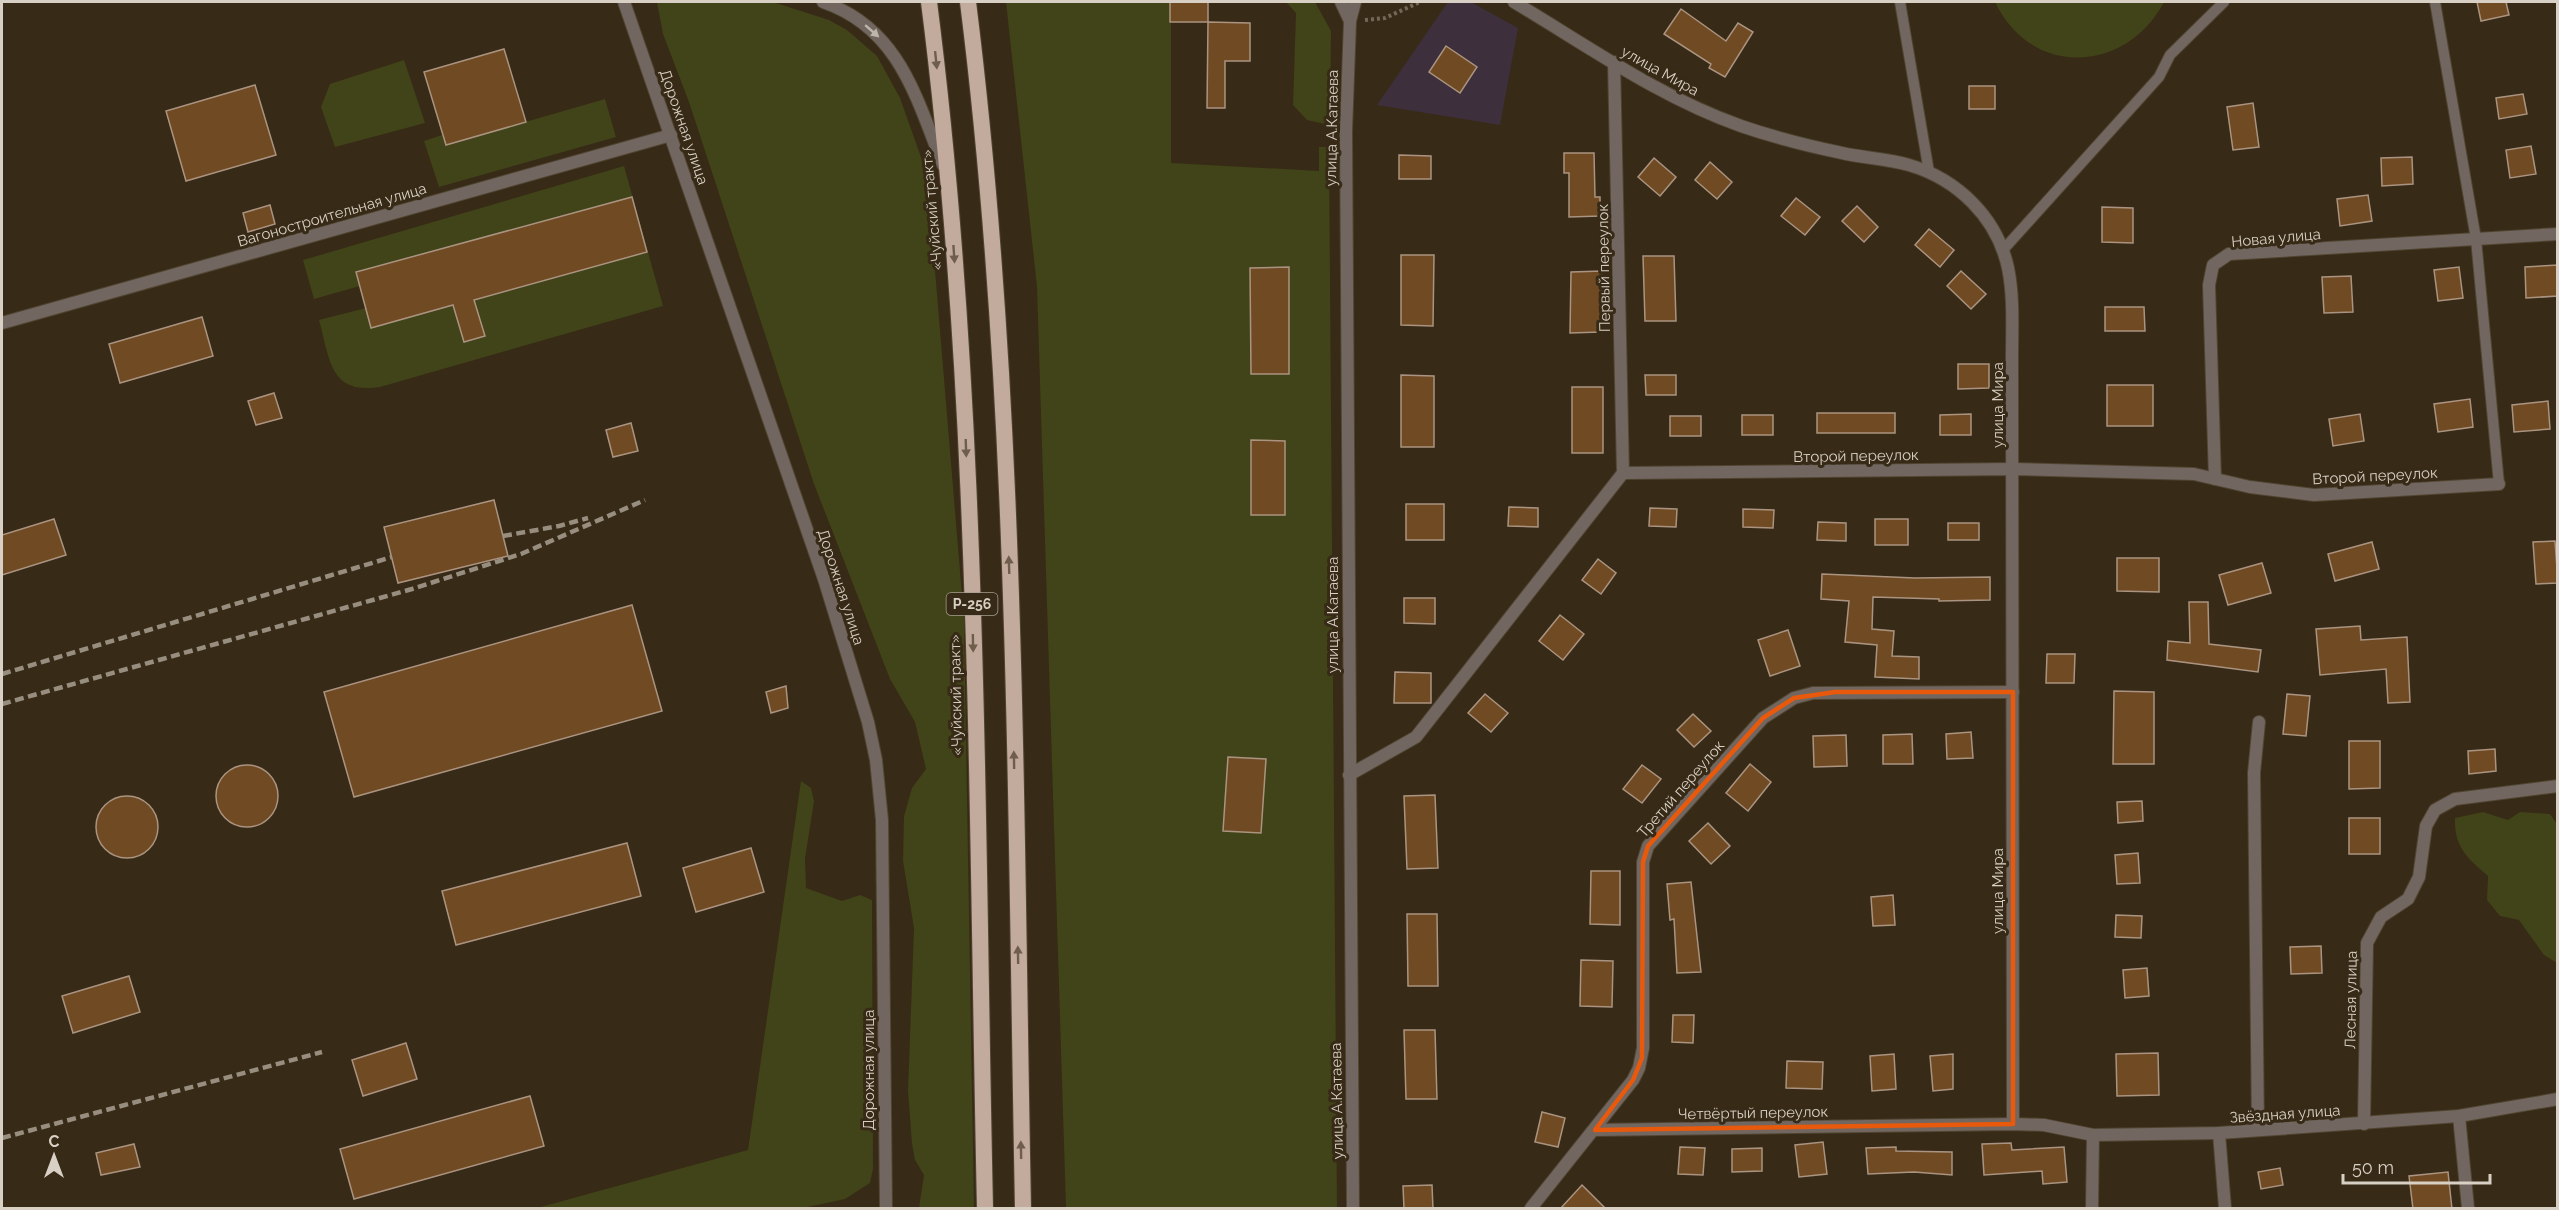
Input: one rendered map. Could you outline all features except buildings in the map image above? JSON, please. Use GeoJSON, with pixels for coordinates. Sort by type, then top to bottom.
{"type":"FeatureCollection","features":[{"type":"Feature","properties":{"kind":"highway","name":"«Чуйский тракт»"},"geometry":{"type":"LineString","coordinates":[[929,2],[948,178],[964,385],[972,588],[985,1209]]}},
{"type":"Feature","properties":{"kind":"highway","name":"Р-256"},"geometry":{"type":"LineString","coordinates":[[968,2],[986,175],[1002,395],[1010,601],[1023,1209]]}},
{"type":"Feature","properties":{"kind":"street","name":"Дорожная улица"},"geometry":{"type":"LineString","coordinates":[[624,2],[824,579],[868,722],[876,760],[882,820],[886,1209]]}},
{"type":"Feature","properties":{"kind":"street"},"geometry":{"type":"LineString","coordinates":[[823,2],[859,19],[893,51],[909,80],[948,178]]}},
{"type":"Feature","properties":{"kind":"street"},"geometry":{"type":"LineString","coordinates":[[1341,2],[1350,21]]}},
{"type":"Feature","properties":{"kind":"street"},"geometry":{"type":"LineString","coordinates":[[1350,21],[1355,2]]}},
{"type":"Feature","properties":{"kind":"street","name":"улица Мира"},"geometry":{"type":"LineString","coordinates":[[1514,2],[1671,97],[1743,127],[1818,147],[1906,164],[1929,171],[1952,184],[1973,202],[1989,222],[2003,250],[2011,292],[2013,1124]]}},
{"type":"Feature","properties":{"kind":"street","name":"улица А.Катаева"},"geometry":{"type":"LineString","coordinates":[[1350,21],[1346,131],[1353,1209]]}},
{"type":"Feature","properties":{"kind":"street","name":"Первый переулок"},"geometry":{"type":"LineString","coordinates":[[1614,62],[1623,473]]}},
{"type":"Feature","properties":{"kind":"street","name":"Вагоностроительная улица"},"geometry":{"type":"LineString","coordinates":[[2,323],[671,135]]}},
{"type":"Feature","properties":{"kind":"street","name":"Новая улица"},"geometry":{"type":"LineString","coordinates":[[2215,479],[2209,285],[2213,265],[2229,254],[2558,234]]}},
{"type":"Feature","properties":{"kind":"street","name":"Второй переулок"},"geometry":{"type":"LineString","coordinates":[[1623,473],[2013,469],[2194,474],[2250,487],[2314,495],[2499,484]]}},
{"type":"Feature","properties":{"kind":"street"},"geometry":{"type":"LineString","coordinates":[[1349,775],[1416,737],[1623,473]]}},
{"type":"Feature","properties":{"kind":"street","name":"Третий переулок"},"geometry":{"type":"LineString","coordinates":[[1595,1130],[1634,1080],[1642,1058],[1643,862],[1648,846],[1763,718],[1794,698],[1813,693],[2013,692]]}},
{"type":"Feature","properties":{"kind":"street"},"geometry":{"type":"LineString","coordinates":[[2258,1130],[2254,773],[2259,722]]}},
{"type":"Feature","properties":{"kind":"street","name":"Лесная улица"},"geometry":{"type":"LineString","coordinates":[[2364,1124],[2367,943],[2381,917],[2408,899],[2419,878],[2426,826],[2435,810],[2455,799],[2558,786]]}},
{"type":"Feature","properties":{"kind":"street","name":"Звёздная улица"},"geometry":{"type":"LineString","coordinates":[[2013,1124],[2044,1125],[2093,1135],[2219,1133],[2459,1116],[2558,1099]]}},
{"type":"Feature","properties":{"kind":"street"},"geometry":{"type":"LineString","coordinates":[[2459,1116],[2468,1209]]}},
{"type":"Feature","properties":{"kind":"street","name":"Четвёртый переулок"},"geometry":{"type":"LineString","coordinates":[[1595,1130],[2013,1124]]}},
{"type":"Feature","properties":{"kind":"street"},"geometry":{"type":"LineString","coordinates":[[1531,1209],[1595,1130]]}},
{"type":"Feature","properties":{"kind":"street"},"geometry":{"type":"LineString","coordinates":[[2219,1133],[2225,1209]]}},
{"type":"Feature","properties":{"kind":"street"},"geometry":{"type":"LineString","coordinates":[[2092,1209],[2093,1135]]}},
{"type":"Feature","properties":{"kind":"lane"},"geometry":{"type":"LineString","coordinates":[[1900,2],[1929,171]]}},
{"type":"Feature","properties":{"kind":"lane"},"geometry":{"type":"LineString","coordinates":[[2003,250],[2159,77],[2170,54],[2224,2]]}},
{"type":"Feature","properties":{"kind":"lane"},"geometry":{"type":"LineString","coordinates":[[2435,2],[2476,239],[2499,484]]}},
{"type":"Feature","properties":{"kind":"path"},"geometry":{"type":"LineString","coordinates":[[1350,21],[1385,18],[1420,2]]}},
{"type":"Feature","properties":{"kind":"highlighted area"},"geometry":{"type":"Polygon","coordinates":[[[1835,692],[2013,692],[2013,1124],[1595,1130],[1633,1080],[1642,1058],[1643,862],[1648,846],[1763,718],[1794,698],[1835,692]]]}},
{"type":"Feature","properties":{"kind":"shaded area"},"geometry":{"type":"Polygon","coordinates":[[[1448,2],[1471,2],[1518,28],[1500,125],[1377,105],[1448,2]]]}},
{"type":"Feature","properties":{"kind":"green space"},"geometry":{"type":"Polygon","coordinates":[[[657,2],[773,2],[829,20],[847,30],[877,56],[900,98],[927,174],[964,619],[974,1208],[919,1208],[924,1175],[915,1160],[908,1091],[914,928],[903,861],[904,816],[912,788],[926,769],[915,722],[890,679],[814,484],[689,102],[663,34],[657,2]]]}},
{"type":"Feature","properties":{"kind":"green space"},"geometry":{"type":"Polygon","coordinates":[[[1006,2],[1171,2],[1171,163],[1319,171],[1319,147],[1329,147],[1337,1208],[1066,1208],[1037,287],[1006,2]]]}},
{"type":"Feature","properties":{"kind":"green space"},"geometry":{"type":"Polygon","coordinates":[[[1286,2],[1315,2],[1331,31],[1330,125],[1307,120],[1293,105],[1296,13],[1286,2]]]}},
{"type":"Feature","properties":{"kind":"green space"},"geometry":{"type":"Polygon","coordinates":[[[1995,2],[2164,2],[2147,26],[2127,43],[2103,54],[2079,58],[2054,54],[2031,44],[2011,27],[1995,2]]]}},
{"type":"Feature","properties":{"kind":"green space"},"geometry":{"type":"Polygon","coordinates":[[[404,60],[425,123],[335,147],[321,107],[330,84],[404,60]]]}},
{"type":"Feature","properties":{"kind":"green space"},"geometry":{"type":"Polygon","coordinates":[[[605,99],[616,137],[439,187],[424,141],[442,135],[446,145],[605,99]]]}},
{"type":"Feature","properties":{"kind":"green space"},"geometry":{"type":"Polygon","coordinates":[[[624,166],[663,306],[380,387],[363,388],[341,380],[330,360],[319,320],[366,308],[360,286],[314,299],[303,260],[624,166]]]}},
{"type":"Feature","properties":{"kind":"green space"},"geometry":{"type":"Polygon","coordinates":[[[801,781],[811,788],[814,801],[805,859],[806,888],[842,901],[860,895],[872,900],[873,1169],[870,1183],[845,1199],[803,1208],[537,1208],[748,1150],[801,781]]]}},
{"type":"Feature","properties":{"kind":"green space"},"geometry":{"type":"Polygon","coordinates":[[[2483,812],[2508,820],[2520,812],[2550,814],[2557,824],[2557,963],[2544,955],[2519,920],[2500,916],[2487,900],[2488,876],[2468,857],[2459,844],[2455,818],[2483,812]]]}},
{"type":"Feature","properties":{"kind":"railway"},"geometry":{"type":"LineString","coordinates":[[2,704],[412,589],[521,554],[645,500]]}},
{"type":"Feature","properties":{"kind":"railway"},"geometry":{"type":"LineString","coordinates":[[503,536],[559,526],[588,518]]}},
{"type":"Feature","properties":{"kind":"railway"},"geometry":{"type":"LineString","coordinates":[[2,674],[392,557]]}},
{"type":"Feature","properties":{"kind":"railway"},"geometry":{"type":"LineString","coordinates":[[2,1138],[322,1052]]}}]}
